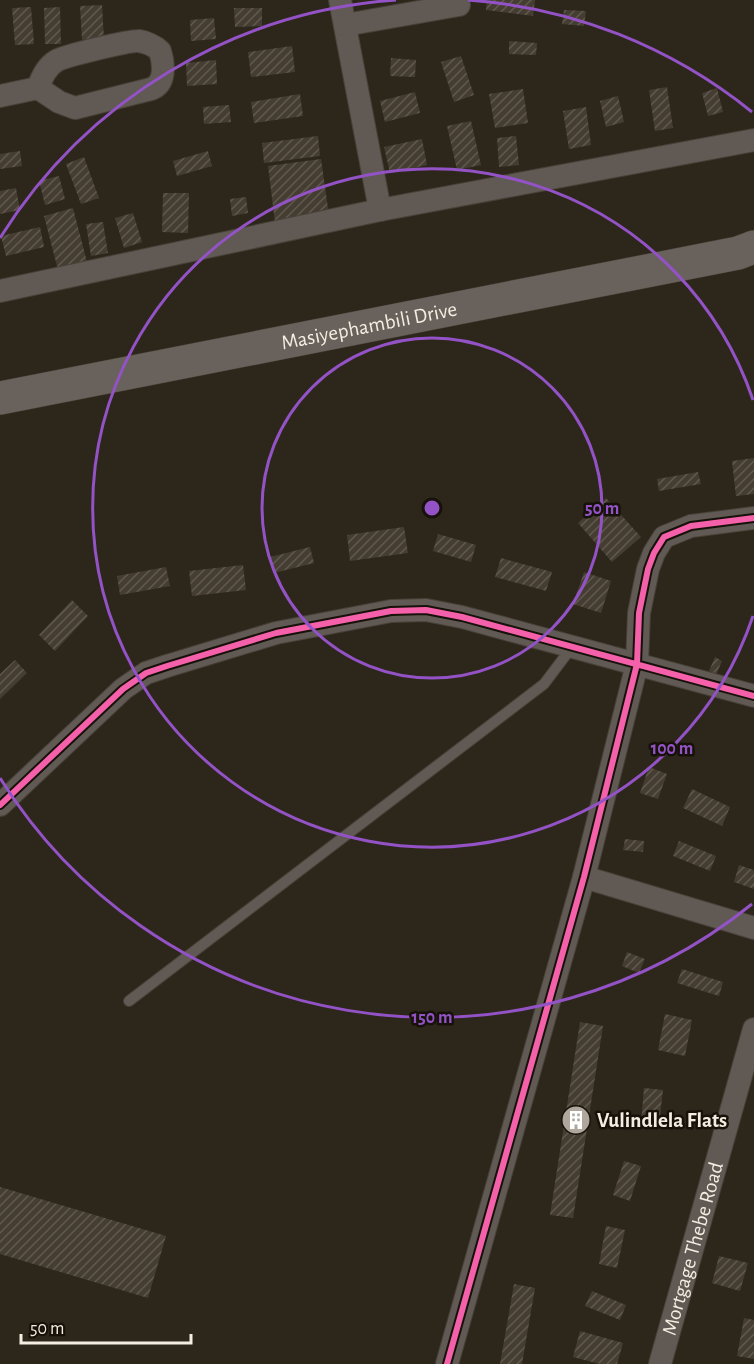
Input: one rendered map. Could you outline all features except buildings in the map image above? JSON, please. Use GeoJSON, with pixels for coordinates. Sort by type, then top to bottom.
{"type":"FeatureCollection","features":[{"type":"Feature","properties":{"kind":"main road","name":"Masiyephambili Drive"},"geometry":{"type":"LineString","coordinates":[[0,398],[749,251]]}},
{"type":"Feature","properties":{"kind":"street"},"geometry":{"type":"LineString","coordinates":[[340,0],[380,210]]}},
{"type":"Feature","properties":{"kind":"street"},"geometry":{"type":"LineString","coordinates":[[345,26],[459,4]]}},
{"type":"Feature","properties":{"kind":"street"},"geometry":{"type":"LineString","coordinates":[[0,96],[38,88],[59,102],[75,108],[158,87],[161,82],[160,51],[140,41],[125,42],[55,61],[43,74],[38,88]]}},
{"type":"Feature","properties":{"kind":"street"},"geometry":{"type":"LineString","coordinates":[[0,291],[380,210],[754,140]]}},
{"type":"Feature","properties":{"kind":"street"},"geometry":{"type":"LineString","coordinates":[[447,1364],[584,877],[637,664],[639,613],[654,553],[664,537],[691,526],[754,518]]}},
{"type":"Feature","properties":{"kind":"street"},"geometry":{"type":"LineString","coordinates":[[0,806],[123,689],[146,673],[276,633],[391,611],[426,610],[462,617],[754,696]]}},
{"type":"Feature","properties":{"kind":"street"},"geometry":{"type":"LineString","coordinates":[[584,877],[754,928]]}},
{"type":"Feature","properties":{"kind":"street","name":"Mortgage Thebe Road"},"geometry":{"type":"LineString","coordinates":[[660,1364],[754,1029]]}},
{"type":"Feature","properties":{"kind":"lane"},"geometry":{"type":"LineString","coordinates":[[129,1000],[544,684],[572,647]]}},
{"type":"Feature","properties":{"kind":"cycle path"},"geometry":{"type":"LineString","coordinates":[[447,1364],[584,877],[637,664],[639,613],[648,569],[664,537],[691,526],[754,518]]}},
{"type":"Feature","properties":{"kind":"cycle path"},"geometry":{"type":"LineString","coordinates":[[0,805],[123,689],[146,673],[276,633],[391,611],[426,610],[462,617],[754,696]]}},
{"type":"Feature","properties":{"kind":"place","name":"Vulindlela Flats"},"geometry":{"type":"Point","coordinates":[576,1120]}}]}
